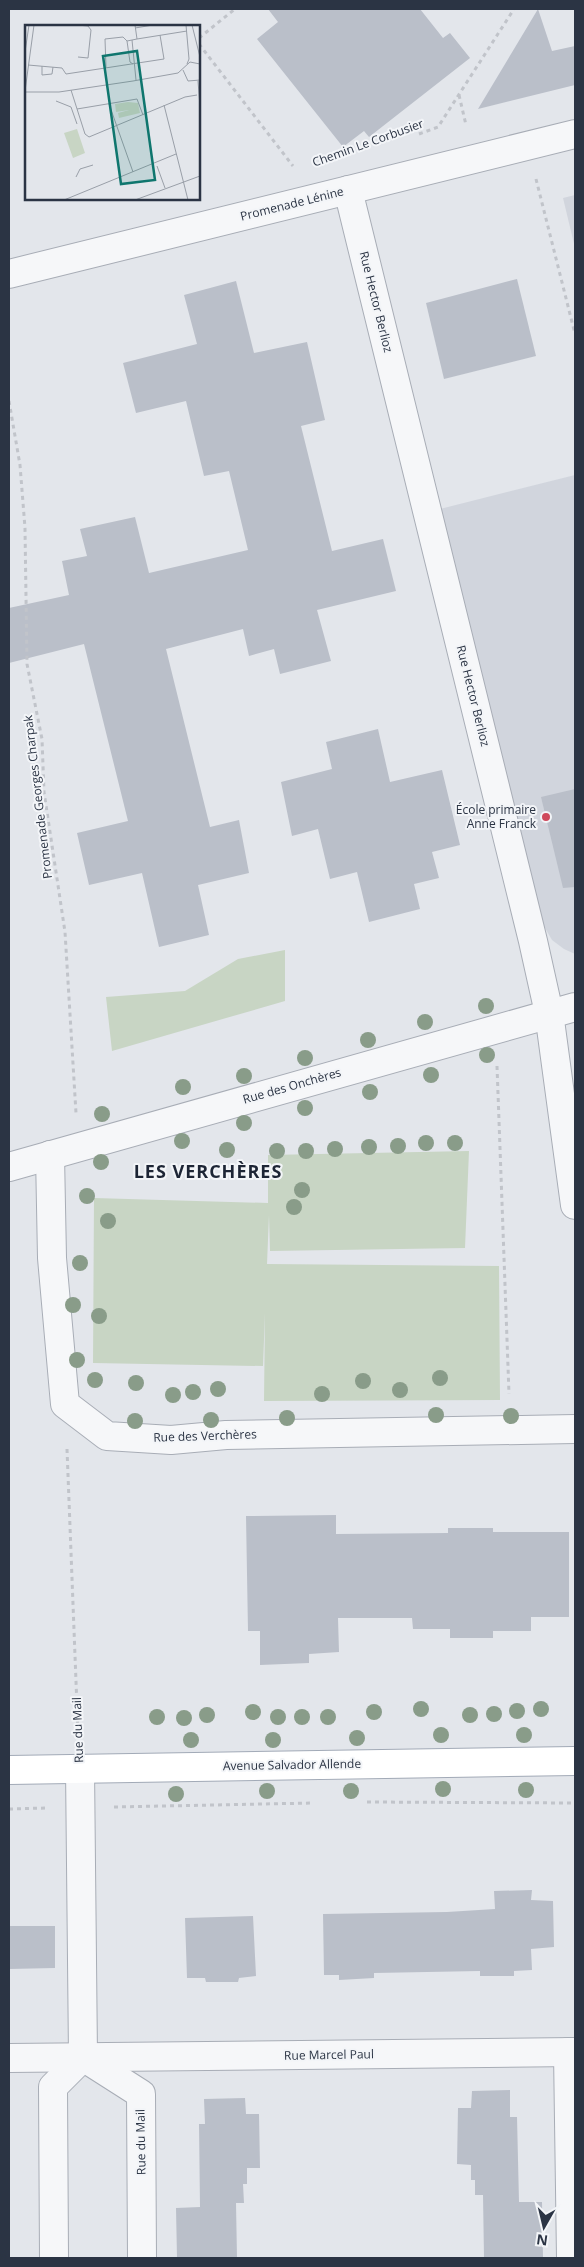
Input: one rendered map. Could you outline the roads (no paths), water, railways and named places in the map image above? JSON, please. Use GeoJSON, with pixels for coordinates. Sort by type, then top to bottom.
{"type":"FeatureCollection","features":[{"type":"Feature","properties":{"kind":"main road","name":"Avenue Salvador Allende"},"geometry":{"type":"LineString","coordinates":[[9,1770],[575,1760]]}},
{"type":"Feature","properties":{"kind":"street","name":"Promenade Lénine"},"geometry":{"type":"LineString","coordinates":[[9,274],[575,134]]}},
{"type":"Feature","properties":{"kind":"street","name":"Rue Hector Berlioz"},"geometry":{"type":"LineString","coordinates":[[348,190],[533,941],[549,1013],[575,1206]]}},
{"type":"Feature","properties":{"kind":"street","name":"Rue des Onchères"},"geometry":{"type":"LineString","coordinates":[[9,1167],[575,1007]]}},
{"type":"Feature","properties":{"kind":"street","name":"Rue des Verchères"},"geometry":{"type":"LineString","coordinates":[[50,1155],[52,1258],[65,1404],[107,1436],[170,1440],[226,1434],[575,1429]]}},
{"type":"Feature","properties":{"kind":"street","name":"Rue du Mail"},"geometry":{"type":"LineString","coordinates":[[80,1768],[83,2056],[141,2094],[142,2258]]}},
{"type":"Feature","properties":{"kind":"street","name":"Rue Marcel Paul"},"geometry":{"type":"LineString","coordinates":[[9,2058],[572,2052]]}},
{"type":"Feature","properties":{"kind":"street"},"geometry":{"type":"LineString","coordinates":[[571,2258],[572,2052]]}},
{"type":"Feature","properties":{"kind":"street"},"geometry":{"type":"LineString","coordinates":[[54,2258],[53,2087],[83,2056]]}},
{"type":"Feature","properties":{"kind":"place","name":"École primaire Anne Franck"},"geometry":{"type":"Point","coordinates":[546,817]}},
{"type":"Feature","properties":{"kind":"district","name":"LES VERCHÈRES"},"geometry":{"type":"Point","coordinates":[208,1172]}}]}
